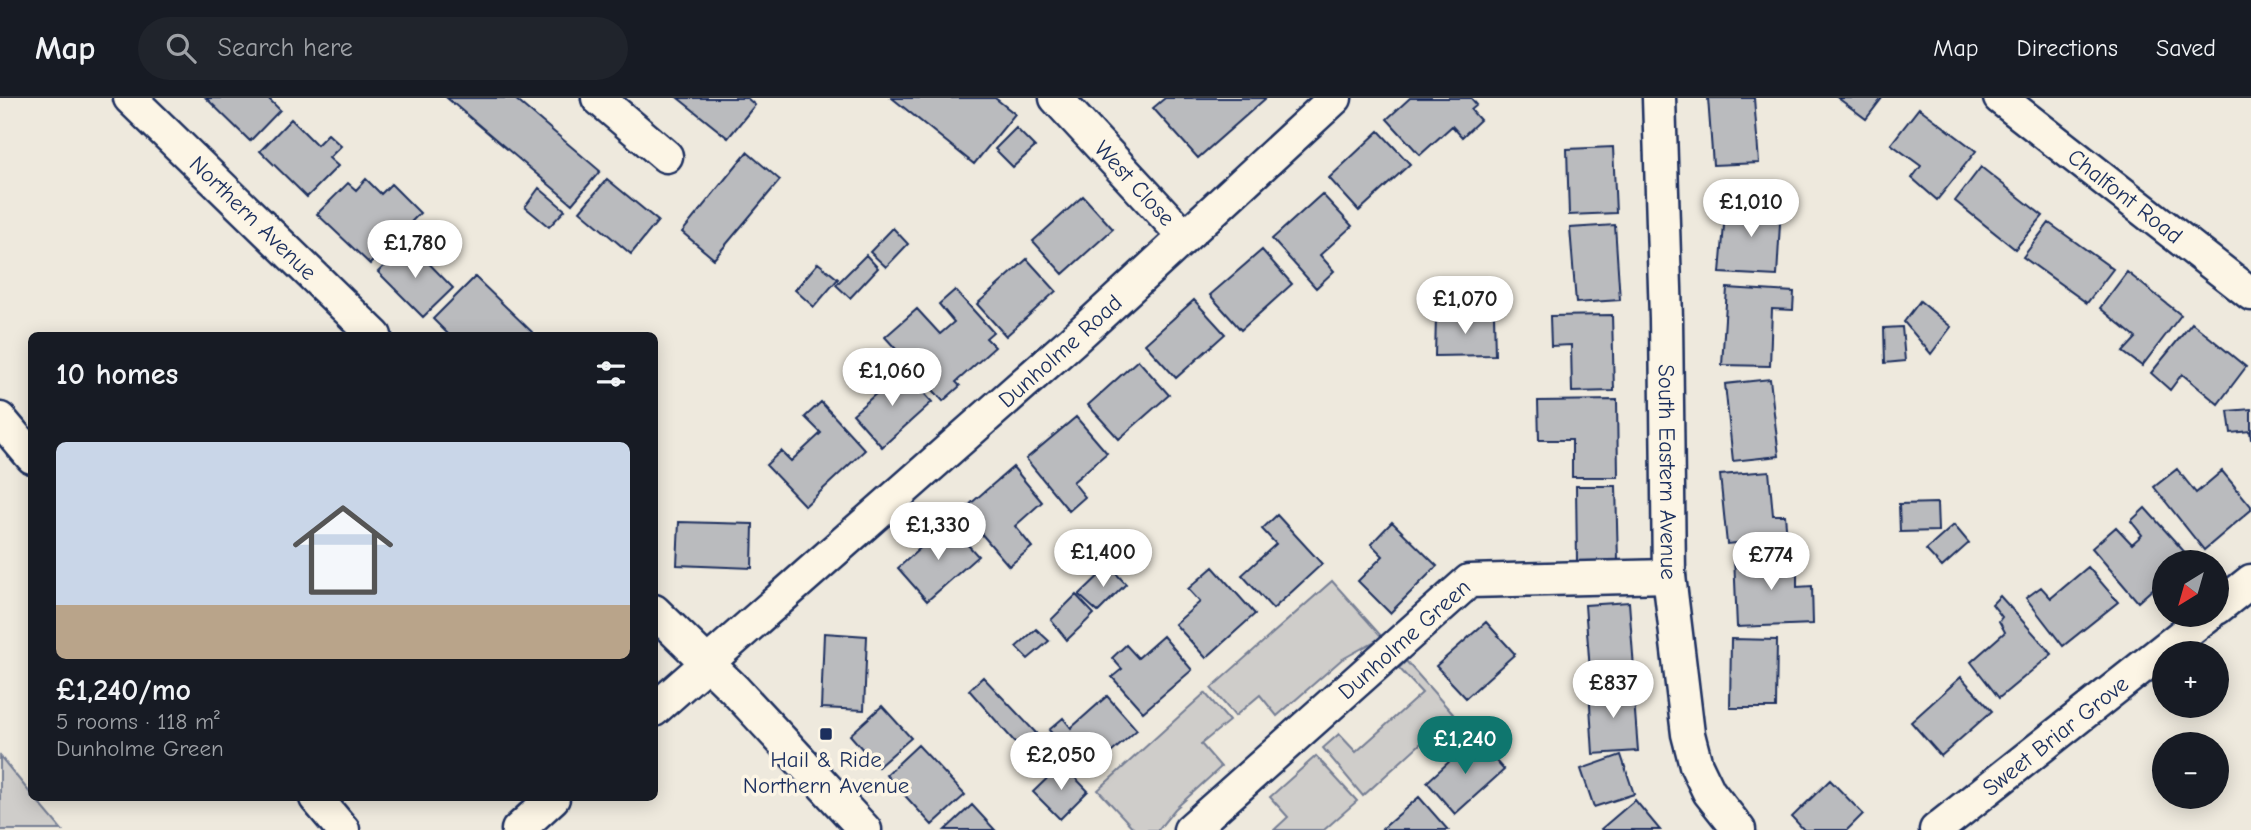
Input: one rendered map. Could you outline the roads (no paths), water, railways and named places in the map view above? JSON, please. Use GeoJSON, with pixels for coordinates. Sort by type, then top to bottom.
{"type":"FeatureCollection","features":[{"type":"Feature","properties":{"kind":"street","name":"Northern Avenue"},"geometry":{"type":"LineString","coordinates":[[130,98],[371,332]]}},
{"type":"Feature","properties":{"kind":"street"},"geometry":{"type":"LineString","coordinates":[[598,98],[666,156]]}},
{"type":"Feature","properties":{"kind":"street","name":"West Close"},"geometry":{"type":"LineString","coordinates":[[1056,98],[1184,236]]}},
{"type":"Feature","properties":{"kind":"street","name":"Dunholme Road"},"geometry":{"type":"LineString","coordinates":[[658,706],[1062,350],[1335,98]]}},
{"type":"Feature","properties":{"kind":"street","name":"South Eastern Avenue"},"geometry":{"type":"LineString","coordinates":[[1659,98],[1666,319],[1669,576],[1688,734],[1696,765],[1709,792],[1739,830]]}},
{"type":"Feature","properties":{"kind":"street","name":"Chalfont Road"},"geometry":{"type":"LineString","coordinates":[[2000,98],[2251,294]]}},
{"type":"Feature","properties":{"kind":"street"},"geometry":{"type":"LineString","coordinates":[[0,419],[28,452]]}},
{"type":"Feature","properties":{"kind":"street","name":"Dunholme Green"},"geometry":{"type":"LineString","coordinates":[[1190,830],[1469,580],[1669,576]]}},
{"type":"Feature","properties":{"kind":"street"},"geometry":{"type":"LineString","coordinates":[[2230,598],[2251,581]]}},
{"type":"Feature","properties":{"kind":"street"},"geometry":{"type":"LineString","coordinates":[[658,615],[865,830]]}},
{"type":"Feature","properties":{"kind":"street","name":"Sweet Briar Grove"},"geometry":{"type":"LineString","coordinates":[[1936,830],[2193,627]]}},
{"type":"Feature","properties":{"kind":"street"},"geometry":{"type":"LineString","coordinates":[[319,801],[343,830]]}},
{"type":"Feature","properties":{"kind":"street"},"geometry":{"type":"LineString","coordinates":[[518,830],[550,801]]}},
{"type":"Feature","properties":{"kind":"place","name":"Hail & Ride Northern Avenue"},"geometry":{"type":"Point","coordinates":[826,734]}}]}
